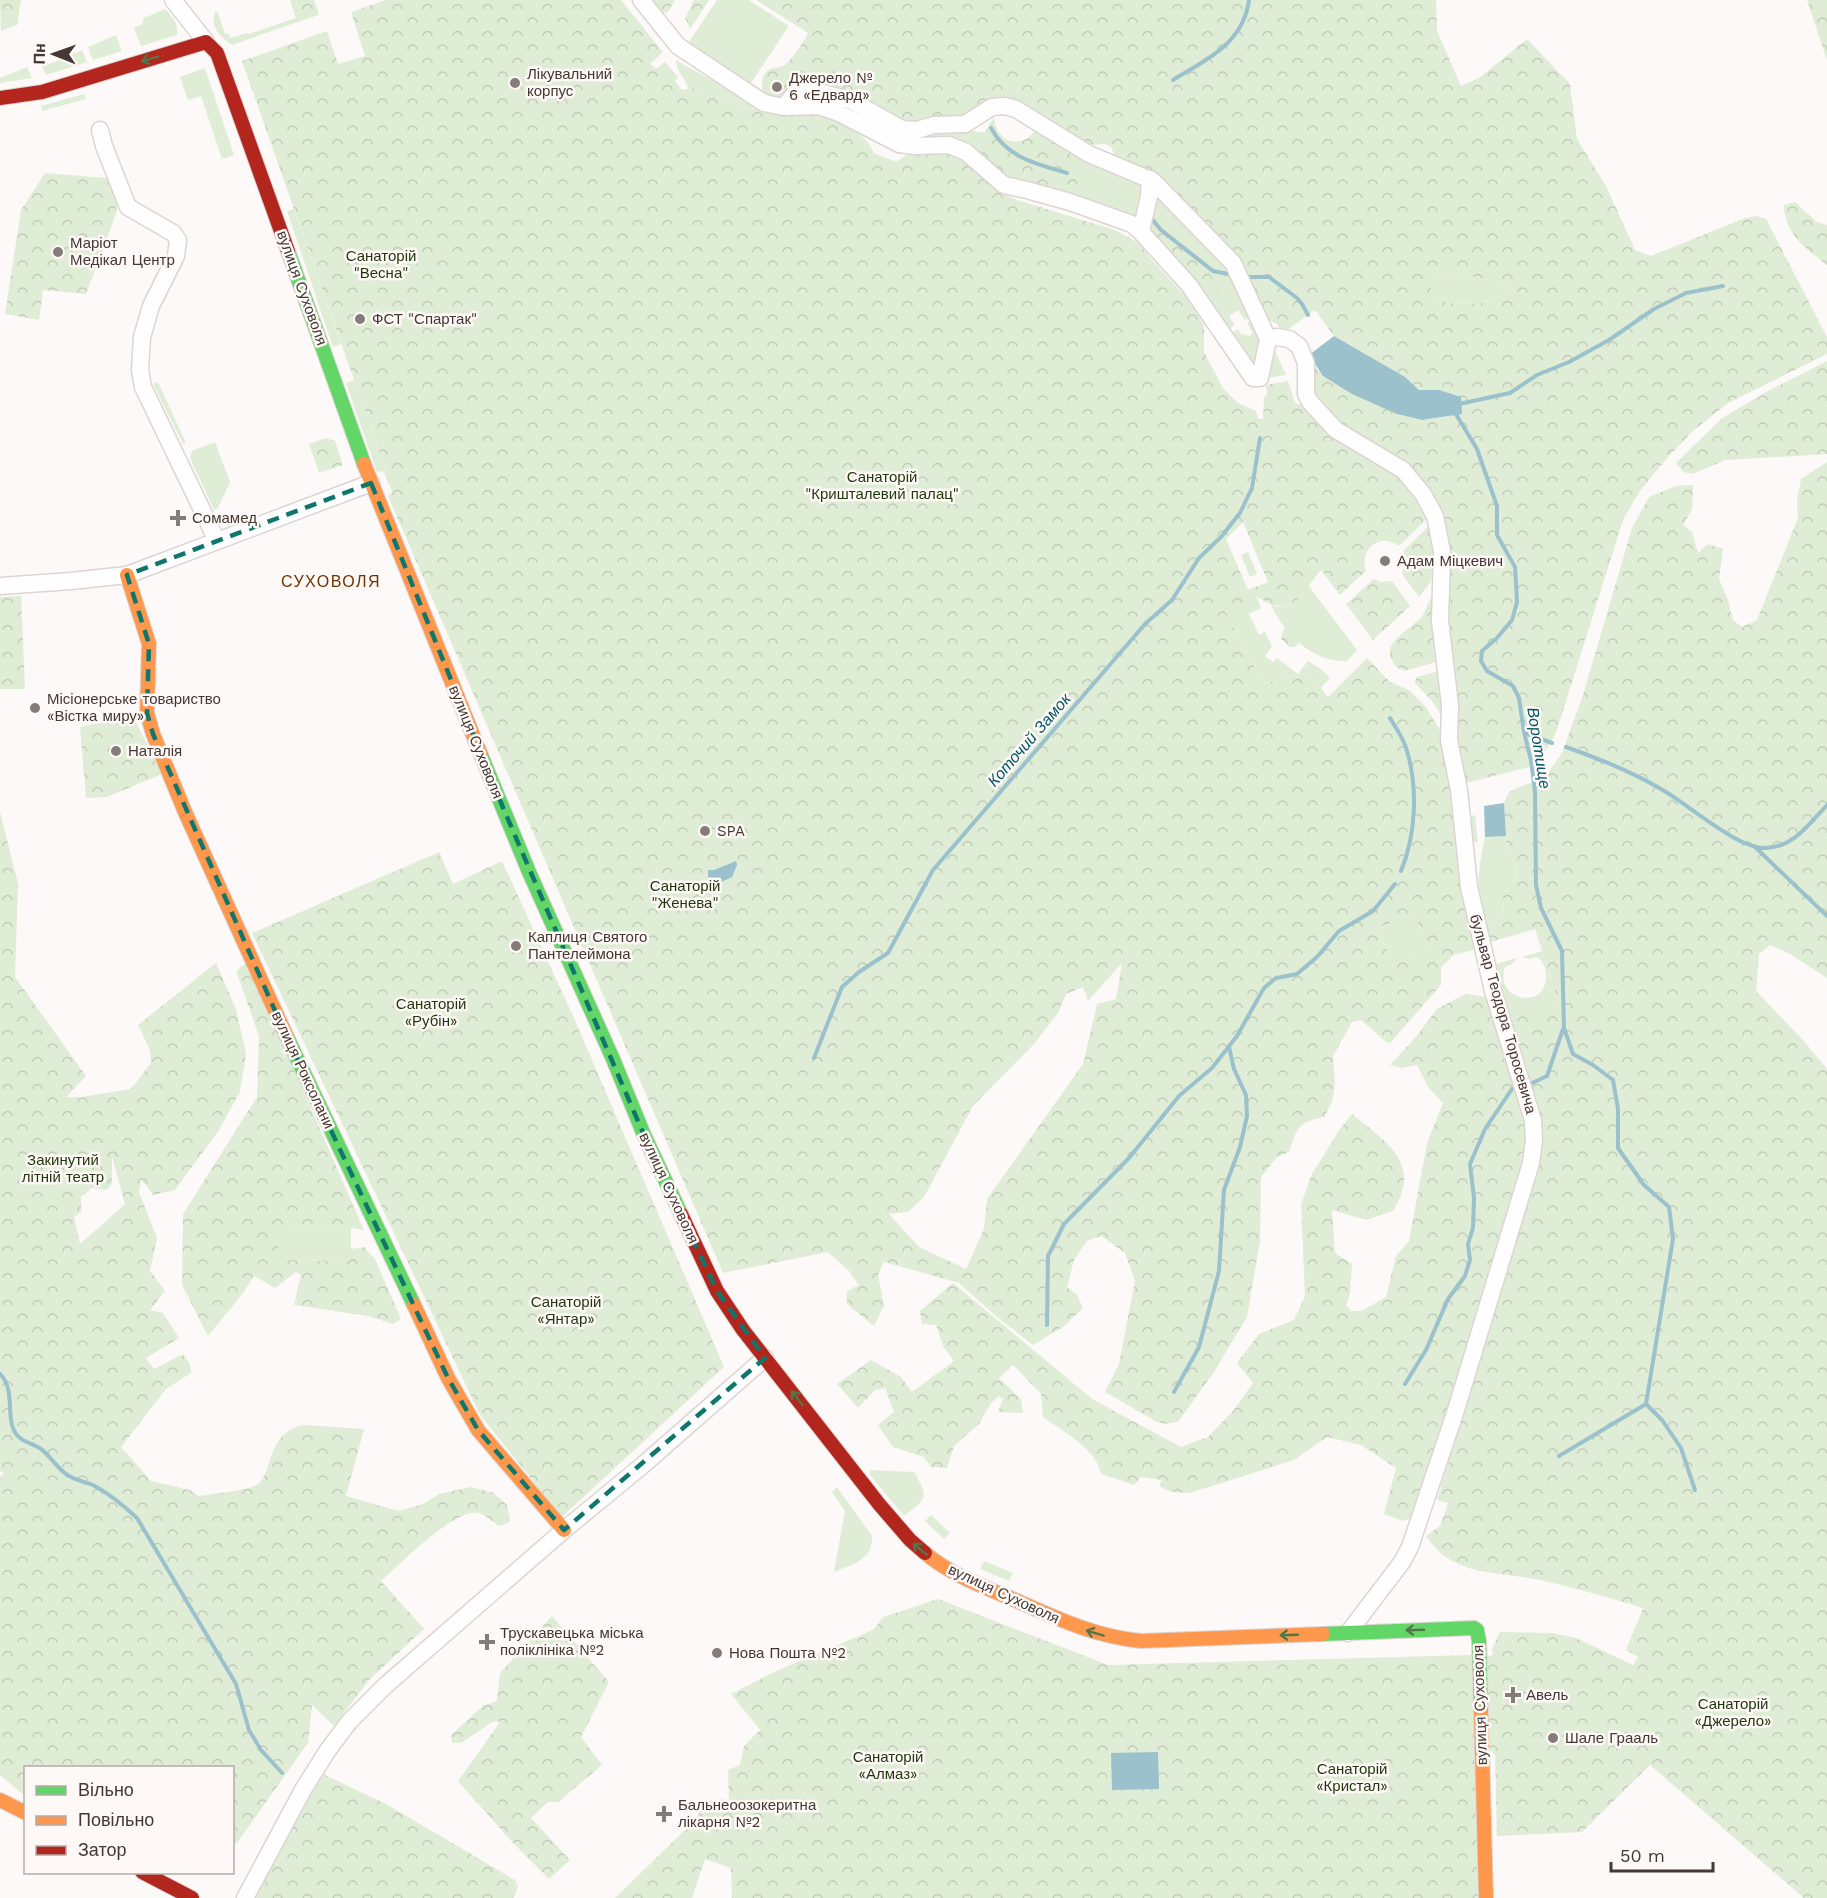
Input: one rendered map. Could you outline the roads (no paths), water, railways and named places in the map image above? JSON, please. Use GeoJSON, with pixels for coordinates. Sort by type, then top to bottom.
{"type":"FeatureCollection","features":[{"type":"Feature","properties":{"kind":"street","name":"вулиця Суховоля"},"geometry":{"type":"LineString","coordinates":[[173,0],[206,42],[218,52],[371,483],[512,831],[613,1059],[644,1135],[717,1291],[731,1313],[879,1504],[910,1540],[932,1559],[965,1579],[1060,1620],[1097,1634],[1141,1641],[1474,1628],[1477,1630],[1486,1898]]}},
{"type":"Feature","properties":{"kind":"street"},"geometry":{"type":"LineString","coordinates":[[641,0],[678,46],[764,103],[784,106],[819,106],[838,113],[899,144],[949,145],[966,152],[1004,185],[1070,202],[1132,224],[1189,285],[1253,378],[1257,379],[1261,376],[1268,339],[1233,263],[1150,179],[1089,154],[1016,109],[1005,106],[992,107],[965,124],[934,125],[918,130],[902,129],[850,100],[811,90],[796,92],[784,106]]}},
{"type":"Feature","properties":{"kind":"street"},"geometry":{"type":"LineString","coordinates":[[0,98],[42,92],[206,42]]}},
{"type":"Feature","properties":{"kind":"street"},"geometry":{"type":"LineString","coordinates":[[100,130],[110,164],[128,207],[133,212],[173,233],[178,240],[177,256],[148,316],[142,338],[140,370],[143,387],[217,541]]}},
{"type":"Feature","properties":{"kind":"street"},"geometry":{"type":"LineString","coordinates":[[1141,232],[1149,196],[1150,179]]}},
{"type":"Feature","properties":{"kind":"street","name":"бульвар Теодора Торосевича"},"geometry":{"type":"LineString","coordinates":[[1268,339],[1277,337],[1289,339],[1299,346],[1306,363],[1305,385],[1310,402],[1336,430],[1403,470],[1423,494],[1435,515],[1442,551],[1440,621],[1450,705],[1449,740],[1459,790],[1469,887],[1493,991],[1533,1120],[1534,1140],[1525,1186],[1456,1410],[1410,1548],[1348,1633]]}},
{"type":"Feature","properties":{"kind":"street"},"geometry":{"type":"LineString","coordinates":[[0,586],[127,575],[371,483]]}},
{"type":"Feature","properties":{"kind":"street","name":"вулиця Роксолани"},"geometry":{"type":"LineString","coordinates":[[127,575],[149,644],[147,713],[153,734],[185,812],[284,1031],[448,1378],[478,1430],[564,1530]]}},
{"type":"Feature","properties":{"kind":"street"},"geometry":{"type":"LineString","coordinates":[[245,1898],[308,1781],[328,1749],[349,1722],[386,1685],[765,1358]]}},
{"type":"Feature","properties":{"kind":"street"},"geometry":{"type":"LineString","coordinates":[[0,1800],[24,1812]]}},
{"type":"Feature","properties":{"kind":"street"},"geometry":{"type":"LineString","coordinates":[[146,1874],[192,1898]]}},
{"type":"Feature","properties":{"kind":"water"},"geometry":{"type":"Polygon","coordinates":[[[1334,336],[1405,377],[1419,390],[1439,390],[1461,397],[1462,414],[1422,420],[1397,414],[1352,394],[1323,376],[1309,355],[1334,336]]]}},
{"type":"Feature","properties":{"kind":"water"},"geometry":{"type":"Polygon","coordinates":[[[1504,803],[1506,836],[1485,837],[1484,806],[1504,803]]]}},
{"type":"Feature","properties":{"kind":"water"},"geometry":{"type":"Polygon","coordinates":[[[736,861],[737,865],[732,877],[721,882],[708,878],[708,870],[714,870],[736,861]]]}},
{"type":"Feature","properties":{"kind":"water"},"geometry":{"type":"Polygon","coordinates":[[[1158,1752],[1159,1789],[1112,1790],[1111,1753],[1158,1752]]]}},
{"type":"Feature","properties":{"kind":"waterway"},"geometry":{"type":"LineString","coordinates":[[1173,80],[1222,49],[1239,28],[1249,0]]}},
{"type":"Feature","properties":{"kind":"waterway","name":"Воротище"},"geometry":{"type":"LineString","coordinates":[[991,128],[1005,146],[1014,153],[1034,163],[1067,173]]}},
{"type":"Feature","properties":{"kind":"waterway","name":"Воротище"},"geometry":{"type":"LineString","coordinates":[[1152,219],[1161,230],[1213,271],[1233,275]]}},
{"type":"Feature","properties":{"kind":"waterway","name":"Воротище"},"geometry":{"type":"LineString","coordinates":[[1244,277],[1269,277],[1297,298],[1308,315]]}},
{"type":"Feature","properties":{"kind":"waterway"},"geometry":{"type":"LineString","coordinates":[[1459,404],[1510,393],[1537,375],[1569,362],[1609,340],[1654,309],[1686,293],[1723,286]]}},
{"type":"Feature","properties":{"kind":"waterway","name":"Воротище"},"geometry":{"type":"LineString","coordinates":[[1454,411],[1477,449],[1497,506],[1497,535],[1515,567],[1517,602],[1512,620],[1482,651],[1481,661],[1487,671],[1513,686],[1519,698],[1535,792],[1536,885],[1541,908],[1562,951],[1564,1028],[1573,1054],[1613,1080],[1618,1109],[1618,1148],[1644,1185],[1669,1207],[1673,1239],[1646,1404],[1559,1456]]}},
{"type":"Feature","properties":{"kind":"waterway","name":"Коточий Замок"},"geometry":{"type":"LineString","coordinates":[[814,1058],[842,987],[859,972],[888,953],[933,870],[1145,624],[1172,600],[1199,558],[1221,537],[1240,513],[1252,488],[1260,438]]}},
{"type":"Feature","properties":{"kind":"waterway"},"geometry":{"type":"LineString","coordinates":[[1390,718],[1406,747],[1413,780],[1412,827],[1401,871]]}},
{"type":"Feature","properties":{"kind":"waterway"},"geometry":{"type":"LineString","coordinates":[[1525,733],[1552,743]]}},
{"type":"Feature","properties":{"kind":"waterway"},"geometry":{"type":"LineString","coordinates":[[1566,747],[1642,778],[1714,826],[1754,846],[1765,848],[1784,844],[1807,827],[1827,805]]}},
{"type":"Feature","properties":{"kind":"waterway"},"geometry":{"type":"LineString","coordinates":[[1754,846],[1827,916]]}},
{"type":"Feature","properties":{"kind":"waterway"},"geometry":{"type":"LineString","coordinates":[[1047,1325],[1048,1256],[1064,1224],[1129,1158],[1179,1096],[1212,1068],[1237,1036],[1264,988],[1276,978],[1297,974],[1317,957],[1339,931],[1373,911],[1395,884]]}},
{"type":"Feature","properties":{"kind":"waterway"},"geometry":{"type":"LineString","coordinates":[[1530,1084],[1547,1076],[1563,1029]]}},
{"type":"Feature","properties":{"kind":"waterway"},"geometry":{"type":"LineString","coordinates":[[1174,1392],[1199,1347],[1219,1271],[1224,1190],[1240,1147],[1247,1116],[1246,1095],[1234,1069],[1229,1047]]}},
{"type":"Feature","properties":{"kind":"waterway"},"geometry":{"type":"LineString","coordinates":[[1405,1384],[1426,1350],[1448,1299],[1465,1276],[1470,1260],[1468,1244],[1473,1228],[1474,1198],[1470,1164],[1485,1129],[1512,1089]]}},
{"type":"Feature","properties":{"kind":"waterway"},"geometry":{"type":"LineString","coordinates":[[0,1374],[8,1389],[12,1424],[20,1438],[41,1449],[67,1475],[99,1488],[137,1518],[236,1684],[249,1730],[261,1750],[282,1773]]}},
{"type":"Feature","properties":{"kind":"waterway"},"geometry":{"type":"LineString","coordinates":[[1646,1404],[1662,1420],[1681,1448],[1695,1490]]}},
{"type":"Feature","properties":{"kind":"place","name":"Лікувальний корпус"},"geometry":{"type":"Point","coordinates":[515,83]}},
{"type":"Feature","properties":{"kind":"place","name":"Джерело № 6 «Едвард»"},"geometry":{"type":"Point","coordinates":[777,87]}},
{"type":"Feature","properties":{"kind":"place","name":"Маріот Медікал Центр"},"geometry":{"type":"Point","coordinates":[58,252]}},
{"type":"Feature","properties":{"kind":"place","name":"ФСТ \"Спартак\""},"geometry":{"type":"Point","coordinates":[360,319]}},
{"type":"Feature","properties":{"kind":"place","name":"Сомамед"},"geometry":{"type":"Point","coordinates":[178,518]}},
{"type":"Feature","properties":{"kind":"place","name":"Адам Міцкевич"},"geometry":{"type":"Point","coordinates":[1385,561]}},
{"type":"Feature","properties":{"kind":"place","name":"Місіонерське товариство «Вістка миру»"},"geometry":{"type":"Point","coordinates":[35,708]}},
{"type":"Feature","properties":{"kind":"place","name":"Наталія"},"geometry":{"type":"Point","coordinates":[116,751]}},
{"type":"Feature","properties":{"kind":"place","name":"SPA"},"geometry":{"type":"Point","coordinates":[705,831]}},
{"type":"Feature","properties":{"kind":"place","name":"Каплиця Святого Пантелеймона"},"geometry":{"type":"Point","coordinates":[516,946]}},
{"type":"Feature","properties":{"kind":"place","name":"Трускавецька міська поліклініка №2"},"geometry":{"type":"Point","coordinates":[487,1642]}},
{"type":"Feature","properties":{"kind":"place","name":"Нова Пошта №2"},"geometry":{"type":"Point","coordinates":[717,1653]}},
{"type":"Feature","properties":{"kind":"place","name":"Авель"},"geometry":{"type":"Point","coordinates":[1513,1695]}},
{"type":"Feature","properties":{"kind":"place","name":"Шале Грааль"},"geometry":{"type":"Point","coordinates":[1553,1738]}},
{"type":"Feature","properties":{"kind":"place","name":"Бальнеоозокеритна лікарня №2"},"geometry":{"type":"Point","coordinates":[664,1814]}},
{"type":"Feature","properties":{"kind":"district","name":"СУХОВОЛЯ"},"geometry":{"type":"Point","coordinates":[331,581]}},
{"type":"Feature","properties":{"kind":"park label","name":"Санаторій \"Весна\""},"geometry":{"type":"Point","coordinates":[381,264]}},
{"type":"Feature","properties":{"kind":"park label","name":"Санаторій \"Кришталевий палац\""},"geometry":{"type":"Point","coordinates":[882,486]}},
{"type":"Feature","properties":{"kind":"park label","name":"Санаторій \"Женева\""},"geometry":{"type":"Point","coordinates":[685,894]}},
{"type":"Feature","properties":{"kind":"park label","name":"Санаторій «Рубін»"},"geometry":{"type":"Point","coordinates":[431,1012]}},
{"type":"Feature","properties":{"kind":"park label","name":"Закинутий літній театр"},"geometry":{"type":"Point","coordinates":[63,1168]}},
{"type":"Feature","properties":{"kind":"park label","name":"Санаторій «Янтар»"},"geometry":{"type":"Point","coordinates":[566,1310]}},
{"type":"Feature","properties":{"kind":"park label","name":"Санаторій «Джерело»"},"geometry":{"type":"Point","coordinates":[1733,1712]}},
{"type":"Feature","properties":{"kind":"park label","name":"Санаторій «Алмаз»"},"geometry":{"type":"Point","coordinates":[888,1766]}},
{"type":"Feature","properties":{"kind":"park label","name":"Санаторій «Кристал»"},"geometry":{"type":"Point","coordinates":[1352,1778]}}]}
